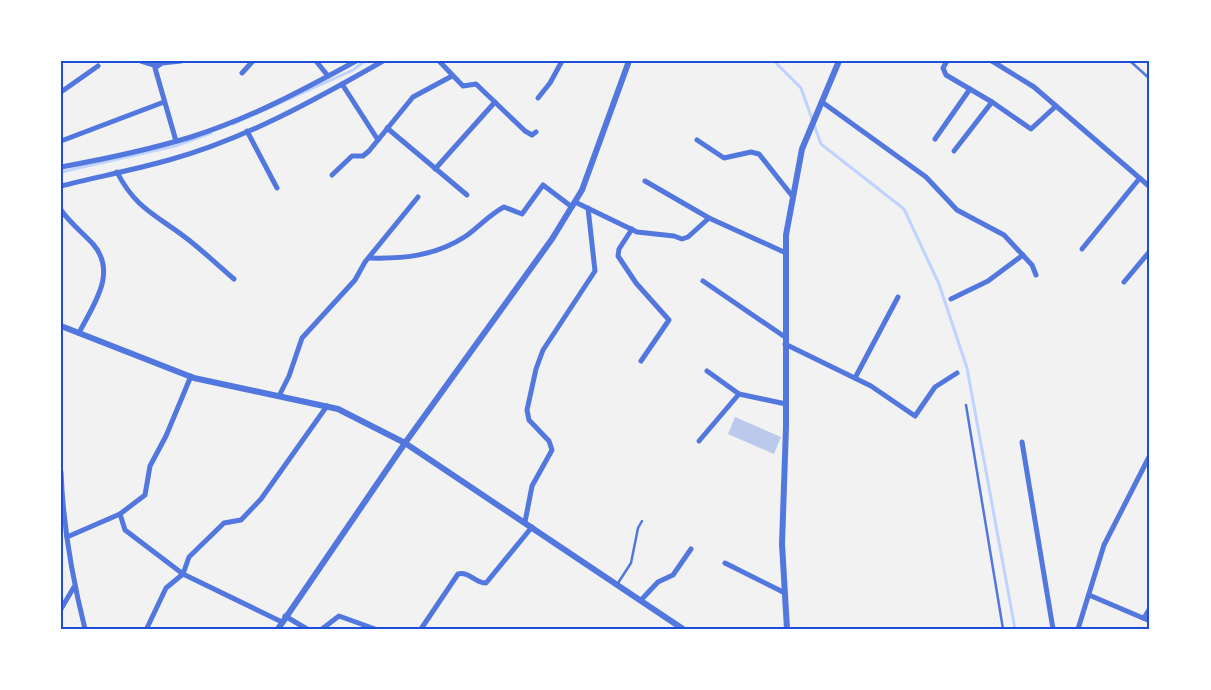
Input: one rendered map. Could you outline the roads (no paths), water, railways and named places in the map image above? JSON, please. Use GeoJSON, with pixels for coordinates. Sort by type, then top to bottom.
{"type":"FeatureCollection","features":[{"type":"Feature","properties":{"kind":"street"},"geometry":{"type":"LineString","coordinates":[[141,61],[157,66]]}},
{"type":"Feature","properties":{"kind":"street"},"geometry":{"type":"LineString","coordinates":[[176,141],[155,73],[157,66],[162,63],[180,61]]}},
{"type":"Feature","properties":{"kind":"street"},"geometry":{"type":"LineString","coordinates":[[242,72],[253,61]]}},
{"type":"Feature","properties":{"kind":"street"},"geometry":{"type":"LineString","coordinates":[[316,61],[328,76]]}},
{"type":"Feature","properties":{"kind":"street"},"geometry":{"type":"LineString","coordinates":[[61,167],[126,155],[176,141],[265,108],[356,61]]}},
{"type":"Feature","properties":{"kind":"street"},"geometry":{"type":"LineString","coordinates":[[61,186],[170,160],[247,131],[288,114],[383,61]]}},
{"type":"Feature","properties":{"kind":"street"},"geometry":{"type":"LineString","coordinates":[[439,61],[463,86],[476,84],[524,131],[532,135],[536,132]]}},
{"type":"Feature","properties":{"kind":"street"},"geometry":{"type":"LineString","coordinates":[[538,98],[550,83],[562,61]]}},
{"type":"Feature","properties":{"kind":"street"},"geometry":{"type":"LineString","coordinates":[[278,629],[405,443],[552,239],[582,190],[629,61]]}},
{"type":"Feature","properties":{"kind":"street"},"geometry":{"type":"LineString","coordinates":[[787,629],[782,544],[786,404],[786,235],[804,143],[839,61]]}},
{"type":"Feature","properties":{"kind":"street"},"geometry":{"type":"LineString","coordinates":[[947,61],[943,72],[1031,129],[1056,106]]}},
{"type":"Feature","properties":{"kind":"street"},"geometry":{"type":"LineString","coordinates":[[992,61],[1034,87],[1150,187]]}},
{"type":"Feature","properties":{"kind":"street"},"geometry":{"type":"LineString","coordinates":[[61,92],[98,66]]}},
{"type":"Feature","properties":{"kind":"street"},"geometry":{"type":"LineString","coordinates":[[332,174],[352,156],[364,156],[413,96],[452,76]]}},
{"type":"Feature","properties":{"kind":"street"},"geometry":{"type":"LineString","coordinates":[[342,84],[378,140]]}},
{"type":"Feature","properties":{"kind":"street"},"geometry":{"type":"LineString","coordinates":[[935,139],[970,89]]}},
{"type":"Feature","properties":{"kind":"street"},"geometry":{"type":"LineString","coordinates":[[61,141],[164,102]]}},
{"type":"Feature","properties":{"kind":"street"},"geometry":{"type":"LineString","coordinates":[[435,169],[495,102]]}},
{"type":"Feature","properties":{"kind":"street"},"geometry":{"type":"LineString","coordinates":[[822,102],[926,177],[957,210],[1000,232],[1032,265],[1036,275]]}},
{"type":"Feature","properties":{"kind":"street"},"geometry":{"type":"LineString","coordinates":[[954,151],[992,102]]}},
{"type":"Feature","properties":{"kind":"street"},"geometry":{"type":"LineString","coordinates":[[387,128],[467,195]]}},
{"type":"Feature","properties":{"kind":"street"},"geometry":{"type":"LineString","coordinates":[[247,131],[277,188]]}},
{"type":"Feature","properties":{"kind":"street"},"geometry":{"type":"LineString","coordinates":[[698,140],[724,158],[751,152],[759,154],[793,197]]}},
{"type":"Feature","properties":{"kind":"street"},"geometry":{"type":"LineString","coordinates":[[117,172],[132,197],[144,209],[188,239],[234,279]]}},
{"type":"Feature","properties":{"kind":"street"},"geometry":{"type":"LineString","coordinates":[[1082,249],[1139,179]]}},
{"type":"Feature","properties":{"kind":"street"},"geometry":{"type":"LineString","coordinates":[[645,181],[709,218],[786,253]]}},
{"type":"Feature","properties":{"kind":"street"},"geometry":{"type":"LineString","coordinates":[[369,258],[402,259],[428,253],[464,237],[504,207],[522,214],[543,185],[573,204],[588,208],[643,233],[686,239],[709,218]]}},
{"type":"Feature","properties":{"kind":"street"},"geometry":{"type":"LineString","coordinates":[[279,396],[302,338],[355,280],[369,258],[418,197]]}},
{"type":"Feature","properties":{"kind":"street"},"geometry":{"type":"LineString","coordinates":[[525,522],[532,486],[552,450],[549,441],[529,420],[527,410],[536,368],[544,350],[595,271],[588,208]]}},
{"type":"Feature","properties":{"kind":"street"},"geometry":{"type":"LineString","coordinates":[[61,210],[70,223],[94,246],[104,264],[104,280],[79,333]]}},
{"type":"Feature","properties":{"kind":"street"},"geometry":{"type":"LineString","coordinates":[[632,229],[619,249],[618,256],[636,283],[669,320],[641,361]]}},
{"type":"Feature","properties":{"kind":"street"},"geometry":{"type":"LineString","coordinates":[[1124,282],[1150,250]]}},
{"type":"Feature","properties":{"kind":"street"},"geometry":{"type":"LineString","coordinates":[[951,299],[988,281],[1023,255]]}},
{"type":"Feature","properties":{"kind":"street"},"geometry":{"type":"LineString","coordinates":[[703,281],[785,340],[855,378],[915,416],[935,387],[957,373]]}},
{"type":"Feature","properties":{"kind":"street"},"geometry":{"type":"LineString","coordinates":[[855,378],[898,297]]}},
{"type":"Feature","properties":{"kind":"street"},"geometry":{"type":"LineString","coordinates":[[61,326],[191,376],[338,409],[405,443],[683,629]]}},
{"type":"Feature","properties":{"kind":"street"},"geometry":{"type":"LineString","coordinates":[[707,371],[739,394],[786,404]]}},
{"type":"Feature","properties":{"kind":"street"},"geometry":{"type":"LineString","coordinates":[[67,537],[120,514],[145,495],[150,466],[166,436],[191,376]]}},
{"type":"Feature","properties":{"kind":"street"},"geometry":{"type":"LineString","coordinates":[[699,441],[739,394]]}},
{"type":"Feature","properties":{"kind":"street"},"geometry":{"type":"LineString","coordinates":[[147,628],[166,588],[183,574],[189,557],[224,523],[241,520],[269,489],[327,406]]}},
{"type":"Feature","properties":{"kind":"street"},"geometry":{"type":"LineString","coordinates":[[1022,442],[1053,629]]}},
{"type":"Feature","properties":{"kind":"street"},"geometry":{"type":"LineString","coordinates":[[1078,629],[1110,531],[1150,455]]}},
{"type":"Feature","properties":{"kind":"street"},"geometry":{"type":"LineString","coordinates":[[61,472],[67,537],[75,586],[85,629]]}},
{"type":"Feature","properties":{"kind":"street"},"geometry":{"type":"LineString","coordinates":[[120,514],[125,530],[183,574],[307,629]]}},
{"type":"Feature","properties":{"kind":"street"},"geometry":{"type":"LineString","coordinates":[[421,629],[458,574],[466,574],[480,582],[486,583],[532,527]]}},
{"type":"Feature","properties":{"kind":"street"},"geometry":{"type":"LineString","coordinates":[[641,600],[658,582],[673,575],[691,549]]}},
{"type":"Feature","properties":{"kind":"street"},"geometry":{"type":"LineString","coordinates":[[725,563],[785,592]]}},
{"type":"Feature","properties":{"kind":"street"},"geometry":{"type":"LineString","coordinates":[[61,610],[75,586]]}},
{"type":"Feature","properties":{"kind":"street"},"geometry":{"type":"LineString","coordinates":[[1089,595],[1147,620],[1150,608]]}},
{"type":"Feature","properties":{"kind":"street"},"geometry":{"type":"LineString","coordinates":[[322,629],[339,616],[375,629]]}},
{"type":"Feature","properties":{"kind":"lane"},"geometry":{"type":"LineString","coordinates":[[1130,61],[1150,79]]}},
{"type":"Feature","properties":{"kind":"lane"},"geometry":{"type":"LineString","coordinates":[[966,405],[1003,629]]}},
{"type":"Feature","properties":{"kind":"lane"},"geometry":{"type":"LineString","coordinates":[[617,584],[631,563],[638,528],[642,521]]}},
{"type":"Feature","properties":{"kind":"waterway"},"geometry":{"type":"LineString","coordinates":[[233,124],[353,70],[365,61]]}},
{"type":"Feature","properties":{"kind":"waterway"},"geometry":{"type":"LineString","coordinates":[[774,61],[801,88],[821,144],[904,209],[939,284],[967,368],[1015,629]]}},
{"type":"Feature","properties":{"kind":"waterway"},"geometry":{"type":"LineString","coordinates":[[61,172],[175,146],[211,133]]}}]}
